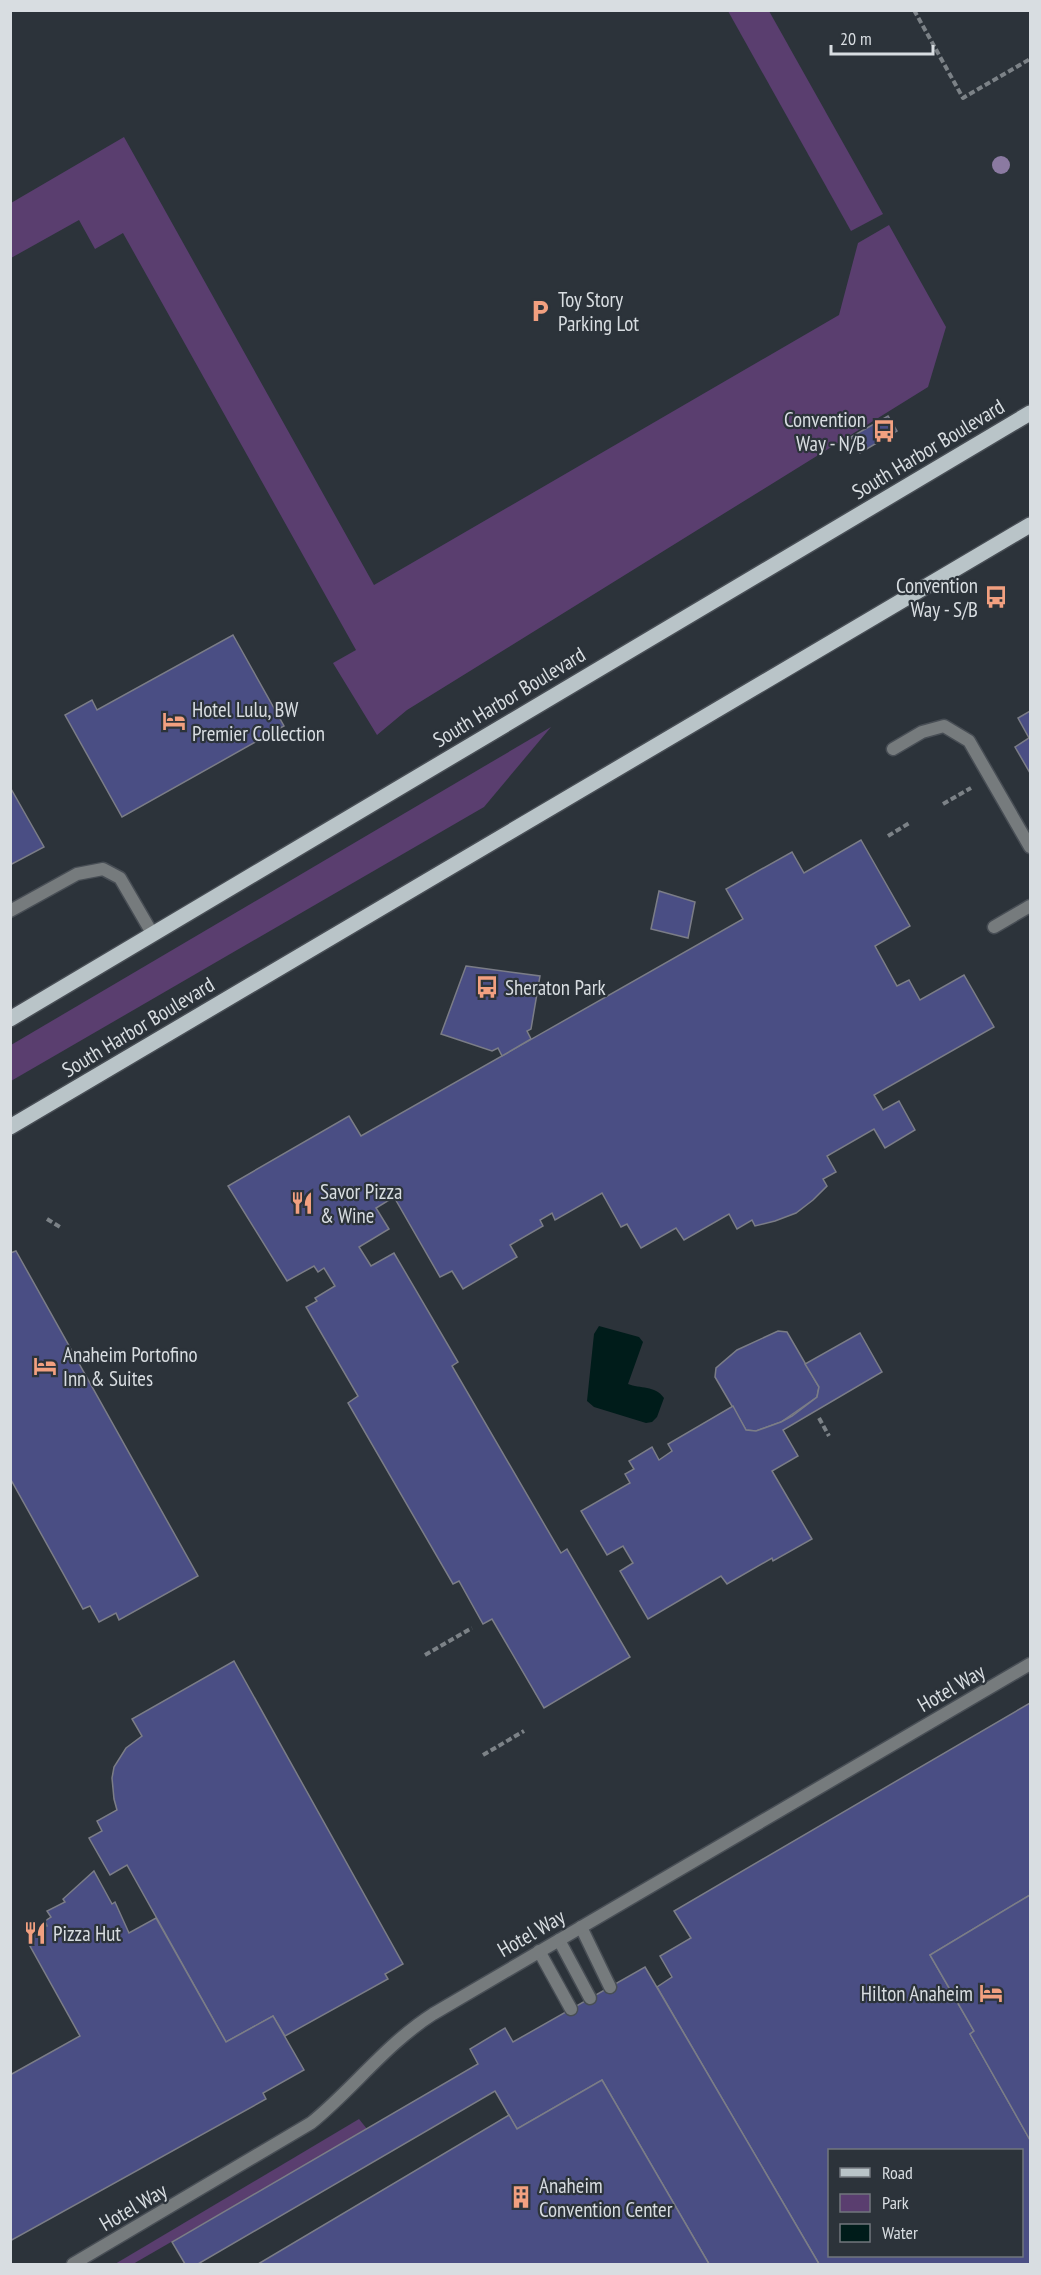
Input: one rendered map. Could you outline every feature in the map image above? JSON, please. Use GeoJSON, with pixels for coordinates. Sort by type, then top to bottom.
{"type":"FeatureCollection","features":[{"type":"Feature","properties":{"kind":"main road","name":"South Harbor Boulevard"},"geometry":{"type":"LineString","coordinates":[[10,1019],[1030,413]]}},
{"type":"Feature","properties":{"kind":"main road","name":"South Harbor Boulevard"},"geometry":{"type":"LineString","coordinates":[[10,1127],[1030,525]]}},
{"type":"Feature","properties":{"kind":"street"},"geometry":{"type":"LineString","coordinates":[[893,749],[922,732],[944,726],[969,741],[1030,847]]}},
{"type":"Feature","properties":{"kind":"street"},"geometry":{"type":"LineString","coordinates":[[10,911],[77,874],[103,869],[120,878],[152,933]]}},
{"type":"Feature","properties":{"kind":"street"},"geometry":{"type":"LineString","coordinates":[[994,927],[1030,906]]}},
{"type":"Feature","properties":{"kind":"street","name":"Hotel Way"},"geometry":{"type":"LineString","coordinates":[[73,2265],[310,2123],[336,2103],[394,2043],[467,1993],[1030,1664]]}},
{"type":"Feature","properties":{"kind":"street"},"geometry":{"type":"LineString","coordinates":[[581,1927],[610,1986]]}},
{"type":"Feature","properties":{"kind":"street"},"geometry":{"type":"LineString","coordinates":[[559,1940],[590,1998]]}},
{"type":"Feature","properties":{"kind":"street"},"geometry":{"type":"LineString","coordinates":[[539,1951],[571,2009]]}},
{"type":"Feature","properties":{"kind":"path"},"geometry":{"type":"LineString","coordinates":[[914,10],[963,98],[1030,59]]}},
{"type":"Feature","properties":{"kind":"path"},"geometry":{"type":"LineString","coordinates":[[944,804],[977,784]]}},
{"type":"Feature","properties":{"kind":"path"},"geometry":{"type":"LineString","coordinates":[[888,836],[911,822]]}},
{"type":"Feature","properties":{"kind":"path"},"geometry":{"type":"LineString","coordinates":[[47,1219],[60,1227]]}},
{"type":"Feature","properties":{"kind":"path"},"geometry":{"type":"LineString","coordinates":[[819,1418],[829,1437]]}},
{"type":"Feature","properties":{"kind":"path"},"geometry":{"type":"LineString","coordinates":[[425,1655],[472,1628]]}},
{"type":"Feature","properties":{"kind":"path"},"geometry":{"type":"LineString","coordinates":[[483,1755],[524,1731]]}},
{"type":"Feature","properties":{"kind":"green space"},"geometry":{"type":"Polygon","coordinates":[[[728,11],[769,11],[883,214],[851,231],[728,11]]]}},
{"type":"Feature","properties":{"kind":"green space"},"geometry":{"type":"Polygon","coordinates":[[[124,137],[374,585],[839,315],[858,243],[889,225],[946,327],[928,387],[407,710],[377,735],[333,663],[356,650],[123,233],[95,249],[79,220],[11,258],[11,203],[124,137]]]}},
{"type":"Feature","properties":{"kind":"green space"},"geometry":{"type":"Polygon","coordinates":[[[551,727],[484,807],[11,1081],[11,1045],[551,727]]]}},
{"type":"Feature","properties":{"kind":"green space"},"geometry":{"type":"Polygon","coordinates":[[[359,2119],[367,2129],[133,2264],[115,2264],[359,2119]]]}},
{"type":"Feature","properties":{"kind":"water"},"geometry":{"type":"Polygon","coordinates":[[[599,1326],[639,1337],[643,1342],[628,1384],[652,1389],[664,1398],[657,1417],[652,1422],[646,1423],[594,1407],[587,1401],[594,1334],[599,1326]]]}},
{"type":"Feature","properties":{"kind":"building"},"geometry":{"type":"Polygon","coordinates":[[[888,416],[897,431],[860,453],[851,437],[888,416]]]}},
{"type":"Feature","properties":{"kind":"building","name":"Hotel Lulu, BW Premier Collection"},"geometry":{"type":"Polygon","coordinates":[[[233,635],[284,726],[122,817],[65,715],[92,700],[97,710],[233,635]]]}},
{"type":"Feature","properties":{"kind":"building"},"geometry":{"type":"Polygon","coordinates":[[[1030,711],[1030,773],[1015,747],[1029,738],[1018,718],[1030,711]]]}},
{"type":"Feature","properties":{"kind":"building"},"geometry":{"type":"Polygon","coordinates":[[[10,787],[44,847],[10,865],[10,787]]]}},
{"type":"Feature","properties":{"kind":"building"},"geometry":{"type":"Polygon","coordinates":[[[861,840],[910,926],[875,946],[897,986],[909,980],[920,1000],[964,975],[994,1027],[874,1095],[883,1110],[899,1101],[915,1130],[885,1148],[874,1129],[827,1156],[836,1172],[823,1179],[827,1186],[813,1200],[796,1213],[755,1226],[752,1220],[737,1229],[729,1214],[684,1240],[676,1228],[641,1248],[627,1224],[621,1227],[602,1193],[555,1220],[552,1213],[540,1220],[543,1226],[510,1245],[517,1257],[463,1289],[452,1271],[440,1277],[394,1197],[376,1208],[389,1229],[359,1247],[371,1266],[394,1253],[458,1362],[452,1366],[561,1553],[567,1549],[630,1657],[544,1708],[492,1619],[483,1624],[459,1581],[453,1584],[348,1403],[358,1396],[306,1307],[317,1301],[315,1298],[335,1286],[324,1268],[318,1272],[314,1266],[287,1281],[228,1186],[349,1116],[361,1136],[743,919],[726,889],[792,852],[804,873],[861,840]]]}},
{"type":"Feature","properties":{"kind":"building"},"geometry":{"type":"Polygon","coordinates":[[[659,891],[695,902],[688,938],[651,929],[659,891]]]}},
{"type":"Feature","properties":{"kind":"building"},"geometry":{"type":"Polygon","coordinates":[[[466,966],[540,976],[531,1029],[527,1031],[531,1039],[502,1056],[498,1048],[492,1051],[441,1034],[466,966]]]}},
{"type":"Feature","properties":{"kind":"building","name":"Anaheim Portofino Inn & Suites"},"geometry":{"type":"Polygon","coordinates":[[[16,1251],[198,1576],[119,1620],[116,1613],[99,1622],[90,1606],[83,1609],[10,1478],[10,1253],[16,1251]]]}},
{"type":"Feature","properties":{"kind":"building"},"geometry":{"type":"Polygon","coordinates":[[[778,1331],[787,1332],[819,1387],[817,1397],[781,1422],[756,1431],[746,1430],[715,1377],[716,1368],[737,1350],[778,1331]]]}},
{"type":"Feature","properties":{"kind":"building"},"geometry":{"type":"Polygon","coordinates":[[[860,1333],[882,1372],[783,1430],[798,1456],[772,1471],[812,1539],[773,1561],[772,1558],[727,1584],[721,1576],[648,1619],[620,1571],[633,1563],[623,1546],[607,1555],[581,1511],[630,1483],[625,1474],[634,1469],[629,1461],[652,1447],[659,1460],[672,1451],[668,1444],[733,1406],[746,1430],[756,1431],[792,1416],[817,1397],[819,1387],[805,1364],[860,1333]]]}},
{"type":"Feature","properties":{"kind":"building"},"geometry":{"type":"Polygon","coordinates":[[[234,1661],[403,1964],[385,1974],[388,1979],[285,2036],[273,2016],[226,2042],[127,1865],[110,1875],[89,1838],[102,1831],[97,1821],[117,1810],[112,1778],[114,1767],[126,1748],[142,1736],[132,1719],[234,1661]]]}},
{"type":"Feature","properties":{"kind":"building"},"geometry":{"type":"Polygon","coordinates":[[[1030,1703],[1030,1895],[930,1955],[974,2031],[970,2034],[1030,2140],[1030,2264],[819,2264],[657,1987],[672,1977],[660,1956],[691,1938],[674,1911],[1030,1703]]]}},
{"type":"Feature","properties":{"kind":"building"},"geometry":{"type":"Polygon","coordinates":[[[94,1871],[112,1904],[115,1902],[129,1933],[156,1918],[226,2042],[273,2016],[304,2070],[263,2093],[266,2099],[10,2241],[10,2075],[80,2036],[30,1946],[34,1944],[31,1928],[47,1926],[45,1921],[51,1917],[47,1911],[65,1902],[63,1899],[94,1871]]]}},
{"type":"Feature","properties":{"kind":"building","name":"Hilton Anaheim"},"geometry":{"type":"Polygon","coordinates":[[[1030,1895],[1030,2140],[970,2034],[974,2031],[930,1955],[1030,1895]]]}},
{"type":"Feature","properties":{"kind":"building"},"geometry":{"type":"Polygon","coordinates":[[[645,1967],[819,2264],[709,2264],[602,2080],[517,2129],[495,2091],[198,2264],[185,2264],[172,2242],[478,2064],[470,2049],[505,2028],[513,2042],[645,1967]]]}},
{"type":"Feature","properties":{"kind":"building","name":"Anaheim Convention Center"},"geometry":{"type":"Polygon","coordinates":[[[602,2080],[709,2264],[258,2264],[509,2115],[517,2129],[602,2080]]]}},
{"type":"Feature","properties":{"kind":"place","name":"Toy Story Parking Lot"},"geometry":{"type":"Point","coordinates":[540,311]}},
{"type":"Feature","properties":{"kind":"place","name":"Convention Way - N/B"},"geometry":{"type":"Point","coordinates":[884,431]}},
{"type":"Feature","properties":{"kind":"place","name":"Convention Way - S/B"},"geometry":{"type":"Point","coordinates":[996,597]}},
{"type":"Feature","properties":{"kind":"place","name":"Hotel Lulu, BW Premier Collection"},"geometry":{"type":"Point","coordinates":[174,721]}},
{"type":"Feature","properties":{"kind":"place","name":"Sheraton Park"},"geometry":{"type":"Point","coordinates":[487,987]}},
{"type":"Feature","properties":{"kind":"place","name":"Savor Pizza & Wine"},"geometry":{"type":"Point","coordinates":[302,1203]}},
{"type":"Feature","properties":{"kind":"place","name":"Anaheim Portofino Inn & Suites"},"geometry":{"type":"Point","coordinates":[45,1366]}},
{"type":"Feature","properties":{"kind":"place","name":"Pizza Hut"},"geometry":{"type":"Point","coordinates":[35,1933]}},
{"type":"Feature","properties":{"kind":"place","name":"Hilton Anaheim"},"geometry":{"type":"Point","coordinates":[991,1993]}},
{"type":"Feature","properties":{"kind":"place","name":"Anaheim Convention Center"},"geometry":{"type":"Point","coordinates":[521,2197]}}]}
